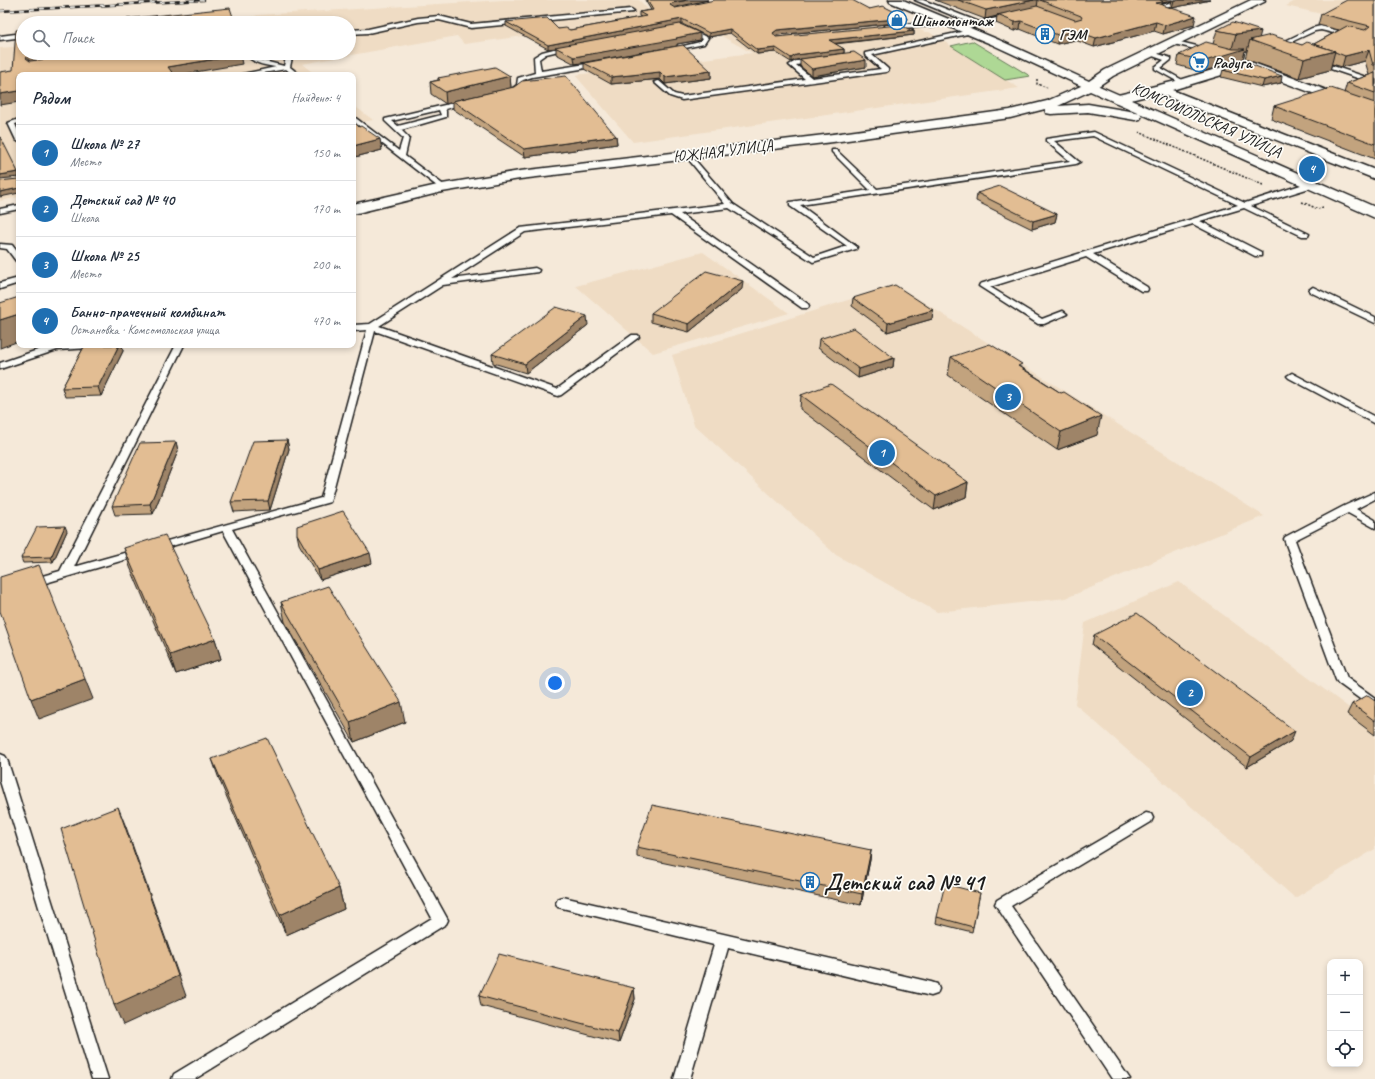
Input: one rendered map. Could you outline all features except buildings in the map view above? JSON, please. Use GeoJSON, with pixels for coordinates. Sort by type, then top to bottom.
{"type":"FeatureCollection","features":[{"type":"Feature","properties":{"kind":"street","name":"КОМСОМОЛЬСКАЯ УЛИЦА"},"geometry":{"type":"LineString","coordinates":[[894,0],[949,23],[970,28],[1179,127],[1375,213]]}},
{"type":"Feature","properties":{"kind":"street","name":"ЮЖНАЯ УЛИЦА"},"geometry":{"type":"LineString","coordinates":[[356,208],[442,188],[520,174],[841,137],[1010,114],[1051,104],[1090,86],[1109,73],[1149,53],[1260,0]]}},
{"type":"Feature","properties":{"kind":"street"},"geometry":{"type":"LineString","coordinates":[[1119,99],[1184,83],[1245,64],[1375,112]]}},
{"type":"Feature","properties":{"kind":"street"},"geometry":{"type":"LineString","coordinates":[[1159,89],[1375,175]]}},
{"type":"Feature","properties":{"kind":"street"},"geometry":{"type":"LineString","coordinates":[[1010,114],[1088,108],[1120,112],[1179,127]]}},
{"type":"Feature","properties":{"kind":"lane"},"geometry":{"type":"LineString","coordinates":[[918,0],[970,28]]}},
{"type":"Feature","properties":{"kind":"lane"},"geometry":{"type":"LineString","coordinates":[[1176,13],[1162,8],[1164,6],[1186,0]]}},
{"type":"Feature","properties":{"kind":"lane"},"geometry":{"type":"LineString","coordinates":[[356,32],[368,31],[418,20],[439,18],[471,26],[631,11]]}},
{"type":"Feature","properties":{"kind":"lane"},"geometry":{"type":"LineString","coordinates":[[860,55],[1014,16]]}},
{"type":"Feature","properties":{"kind":"lane"},"geometry":{"type":"LineString","coordinates":[[876,28],[949,23]]}},
{"type":"Feature","properties":{"kind":"lane"},"geometry":{"type":"LineString","coordinates":[[669,51],[702,43],[705,38],[681,27]]}},
{"type":"Feature","properties":{"kind":"lane"},"geometry":{"type":"LineString","coordinates":[[1281,50],[1271,49],[1314,29],[1321,28],[1355,36]]}},
{"type":"Feature","properties":{"kind":"lane"},"geometry":{"type":"LineString","coordinates":[[0,38],[16,36]]}},
{"type":"Feature","properties":{"kind":"lane"},"geometry":{"type":"LineString","coordinates":[[1172,42],[1216,52]]}},
{"type":"Feature","properties":{"kind":"lane"},"geometry":{"type":"LineString","coordinates":[[538,72],[536,58],[544,52],[575,46]]}},
{"type":"Feature","properties":{"kind":"lane"},"geometry":{"type":"LineString","coordinates":[[1149,53],[1168,59],[1157,68],[1184,83]]}},
{"type":"Feature","properties":{"kind":"lane"},"geometry":{"type":"LineString","coordinates":[[657,82],[672,95],[682,98],[886,70],[867,54]]}},
{"type":"Feature","properties":{"kind":"lane"},"geometry":{"type":"LineString","coordinates":[[257,60],[287,68],[293,72]]}},
{"type":"Feature","properties":{"kind":"lane"},"geometry":{"type":"LineString","coordinates":[[287,68],[289,60]]}},
{"type":"Feature","properties":{"kind":"lane"},"geometry":{"type":"LineString","coordinates":[[810,80],[792,65],[817,60]]}},
{"type":"Feature","properties":{"kind":"lane"},"geometry":{"type":"LineString","coordinates":[[1309,60],[1375,82]]}},
{"type":"Feature","properties":{"kind":"lane"},"geometry":{"type":"LineString","coordinates":[[505,94],[512,92],[520,86],[520,79],[538,72],[556,71],[609,62]]}},
{"type":"Feature","properties":{"kind":"lane"},"geometry":{"type":"LineString","coordinates":[[261,72],[287,68]]}},
{"type":"Feature","properties":{"kind":"lane"},"geometry":{"type":"LineString","coordinates":[[1366,79],[1375,77]]}},
{"type":"Feature","properties":{"kind":"lane"},"geometry":{"type":"LineString","coordinates":[[402,155],[406,138],[387,120],[476,100]]}},
{"type":"Feature","properties":{"kind":"lane"},"geometry":{"type":"LineString","coordinates":[[396,128],[444,116],[443,111],[440,108]]}},
{"type":"Feature","properties":{"kind":"lane"},"geometry":{"type":"LineString","coordinates":[[356,120],[442,188]]}},
{"type":"Feature","properties":{"kind":"lane"},"geometry":{"type":"LineString","coordinates":[[16,122],[11,123],[16,134]]}},
{"type":"Feature","properties":{"kind":"lane"},"geometry":{"type":"LineString","coordinates":[[687,154],[730,206],[813,260],[853,247],[793,204],[1076,162],[1048,140],[1094,134],[1304,234]]}},
{"type":"Feature","properties":{"kind":"lane"},"geometry":{"type":"LineString","coordinates":[[834,151],[876,192]]}},
{"type":"Feature","properties":{"kind":"lane"},"geometry":{"type":"LineString","coordinates":[[1063,314],[1041,322],[983,286],[1310,185]]}},
{"type":"Feature","properties":{"kind":"lane"},"geometry":{"type":"LineString","coordinates":[[22,586],[226,527],[326,500],[372,327],[523,230],[730,206]]}},
{"type":"Feature","properties":{"kind":"lane"},"geometry":{"type":"LineString","coordinates":[[0,212],[16,208]]}},
{"type":"Feature","properties":{"kind":"lane"},"geometry":{"type":"LineString","coordinates":[[672,212],[805,306]]}},
{"type":"Feature","properties":{"kind":"lane"},"geometry":{"type":"LineString","coordinates":[[1194,221],[1258,254]]}},
{"type":"Feature","properties":{"kind":"lane"},"geometry":{"type":"LineString","coordinates":[[0,246],[9,247],[16,255]]}},
{"type":"Feature","properties":{"kind":"lane"},"geometry":{"type":"LineString","coordinates":[[1087,254],[1144,289]]}},
{"type":"Feature","properties":{"kind":"lane"},"geometry":{"type":"LineString","coordinates":[[440,283],[535,270]]}},
{"type":"Feature","properties":{"kind":"lane"},"geometry":{"type":"LineString","coordinates":[[0,286],[16,281]]}},
{"type":"Feature","properties":{"kind":"lane"},"geometry":{"type":"LineString","coordinates":[[1313,290],[1375,320]]}},
{"type":"Feature","properties":{"kind":"lane"},"geometry":{"type":"LineString","coordinates":[[356,328],[372,327],[558,393],[635,337]]}},
{"type":"Feature","properties":{"kind":"lane"},"geometry":{"type":"LineString","coordinates":[[0,366],[52,348]]}},
{"type":"Feature","properties":{"kind":"lane"},"geometry":{"type":"LineString","coordinates":[[65,573],[178,348]]}},
{"type":"Feature","properties":{"kind":"lane"},"geometry":{"type":"LineString","coordinates":[[1292,376],[1375,420]]}},
{"type":"Feature","properties":{"kind":"lane"},"geometry":{"type":"LineString","coordinates":[[1375,495],[1289,539],[1342,680],[1375,704]]}},
{"type":"Feature","properties":{"kind":"lane"},"geometry":{"type":"LineString","coordinates":[[1348,508],[1375,525]]}},
{"type":"Feature","properties":{"kind":"lane"},"geometry":{"type":"LineString","coordinates":[[180,1079],[441,920],[226,527]]}},
{"type":"Feature","properties":{"kind":"lane"},"geometry":{"type":"LineString","coordinates":[[0,759],[100,1079]]}},
{"type":"Feature","properties":{"kind":"lane"},"geometry":{"type":"LineString","coordinates":[[1122,1079],[1002,904],[1146,818]]}},
{"type":"Feature","properties":{"kind":"lane"},"geometry":{"type":"LineString","coordinates":[[563,903],[931,988]]}},
{"type":"Feature","properties":{"kind":"lane"},"geometry":{"type":"LineString","coordinates":[[682,1079],[723,940]]}},
{"type":"Feature","properties":{"kind":"path"},"geometry":{"type":"LineString","coordinates":[[1133,129],[1318,209]]}},
{"type":"Feature","properties":{"kind":"shaded area"},"geometry":{"type":"Polygon","coordinates":[[[504,0],[639,0],[657,18],[464,44],[457,36],[356,54],[356,16],[255,16],[504,0]]]}},
{"type":"Feature","properties":{"kind":"shaded area"},"geometry":{"type":"Polygon","coordinates":[[[646,0],[848,0],[925,32],[929,32],[1019,88],[633,142],[575,75],[752,53],[691,19],[646,0]]]}},
{"type":"Feature","properties":{"kind":"shaded area"},"geometry":{"type":"Polygon","coordinates":[[[1297,0],[1375,0],[1375,26],[1286,6],[1297,0]]]}},
{"type":"Feature","properties":{"kind":"shaded area"},"geometry":{"type":"Polygon","coordinates":[[[16,47],[16,60],[324,60],[302,64],[312,72],[16,72],[16,198],[0,201],[0,48],[16,47]]]}},
{"type":"Feature","properties":{"kind":"shaded area"},"geometry":{"type":"Polygon","coordinates":[[[356,107],[373,120],[356,123],[356,107]]]}},
{"type":"Feature","properties":{"kind":"shaded area"},"geometry":{"type":"Polygon","coordinates":[[[703,252],[789,313],[653,353],[576,286],[703,252]]]}},
{"type":"Feature","properties":{"kind":"shaded area"},"geometry":{"type":"Polygon","coordinates":[[[896,285],[1264,516],[1066,598],[937,612],[836,555],[694,425],[672,355],[896,285]]]}},
{"type":"Feature","properties":{"kind":"shaded area"},"geometry":{"type":"Polygon","coordinates":[[[1179,582],[1375,727],[1375,849],[1295,898],[1075,704],[1085,623],[1179,582]]]}},
{"type":"Feature","properties":{"kind":"green space"},"geometry":{"type":"Polygon","coordinates":[[[972,41],[1030,76],[1005,80],[951,46],[972,41]]]}},
{"type":"Feature","properties":{"kind":"railway"},"geometry":{"type":"LineString","coordinates":[[0,11],[204,0]]}},
{"type":"Feature","properties":{"kind":"place","name":"Шиномонтаж"},"geometry":{"type":"Point","coordinates":[897,20]}},
{"type":"Feature","properties":{"kind":"place","name":"ГЭМ"},"geometry":{"type":"Point","coordinates":[1045,34]}},
{"type":"Feature","properties":{"kind":"place","name":"Радуга"},"geometry":{"type":"Point","coordinates":[1199,62]}},
{"type":"Feature","properties":{"kind":"place","name":"Банно-прачечный комбинат"},"geometry":{"type":"Point","coordinates":[1312,169]}},
{"type":"Feature","properties":{"kind":"place","name":"Школа № 25"},"geometry":{"type":"Point","coordinates":[1008,397]}},
{"type":"Feature","properties":{"kind":"place","name":"Школа № 27"},"geometry":{"type":"Point","coordinates":[882,453]}},
{"type":"Feature","properties":{"kind":"place","name":"Детский сад № 40"},"geometry":{"type":"Point","coordinates":[1190,693]}},
{"type":"Feature","properties":{"kind":"place","name":"Детский сад № 41"},"geometry":{"type":"Point","coordinates":[810,882]}}]}
